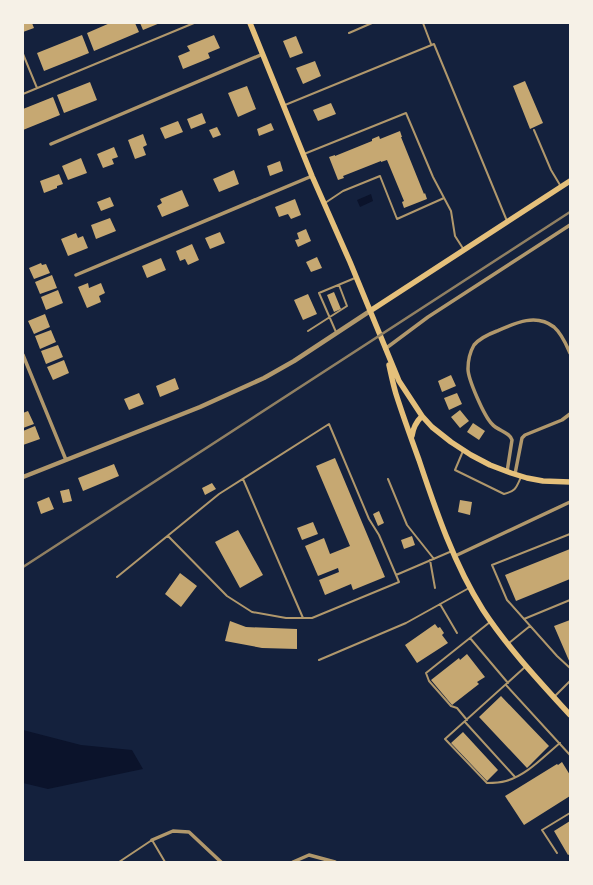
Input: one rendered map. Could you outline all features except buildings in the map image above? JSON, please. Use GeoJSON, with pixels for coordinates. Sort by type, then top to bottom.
{"type":"FeatureCollection","features":[{"type":"Feature","properties":{"kind":"main road"},"geometry":{"type":"LineString","coordinates":[[250,23],[312,176],[399,381],[422,416],[432,427],[451,442],[471,456],[490,465],[521,476],[543,480],[570,482]]}},
{"type":"Feature","properties":{"kind":"main road"},"geometry":{"type":"LineString","coordinates":[[370,311],[570,181]]}},
{"type":"Feature","properties":{"kind":"main road"},"geometry":{"type":"LineString","coordinates":[[385,349],[396,394],[429,490],[454,553],[470,587],[483,610],[507,644],[570,715]]}},
{"type":"Feature","properties":{"kind":"main road"},"geometry":{"type":"LineString","coordinates":[[412,438],[413,428],[422,416]]}},
{"type":"Feature","properties":{"kind":"street"},"geometry":{"type":"LineString","coordinates":[[51,144],[263,54]]}},
{"type":"Feature","properties":{"kind":"street"},"geometry":{"type":"LineString","coordinates":[[76,275],[312,176]]}},
{"type":"Feature","properties":{"kind":"street"},"geometry":{"type":"LineString","coordinates":[[385,349],[428,317],[570,225]]}},
{"type":"Feature","properties":{"kind":"street"},"geometry":{"type":"LineString","coordinates":[[23,477],[200,407],[264,378],[294,361],[370,311]]}},
{"type":"Feature","properties":{"kind":"street"},"geometry":{"type":"LineString","coordinates":[[507,472],[512,440],[509,434],[495,427],[486,416],[472,383],[469,375],[468,360],[474,346],[492,333],[516,322],[532,320],[544,322],[555,328],[565,340],[570,353]]}},
{"type":"Feature","properties":{"kind":"street"},"geometry":{"type":"LineString","coordinates":[[23,355],[66,460]]}},
{"type":"Feature","properties":{"kind":"street"},"geometry":{"type":"LineString","coordinates":[[515,474],[522,438],[525,435],[562,420],[570,414]]}},
{"type":"Feature","properties":{"kind":"street"},"geometry":{"type":"LineString","coordinates":[[512,445],[520,446]]}},
{"type":"Feature","properties":{"kind":"street"},"geometry":{"type":"LineString","coordinates":[[454,553],[570,502]]}},
{"type":"Feature","properties":{"kind":"street"},"geometry":{"type":"LineString","coordinates":[[152,840],[173,831],[188,832],[221,862]]}},
{"type":"Feature","properties":{"kind":"street"},"geometry":{"type":"LineString","coordinates":[[294,862],[309,855],[335,862]]}},
{"type":"Feature","properties":{"kind":"lane"},"geometry":{"type":"LineString","coordinates":[[23,94],[194,23]]}},
{"type":"Feature","properties":{"kind":"lane"},"geometry":{"type":"LineString","coordinates":[[349,33],[372,23]]}},
{"type":"Feature","properties":{"kind":"lane"},"geometry":{"type":"LineString","coordinates":[[423,23],[431,44],[434,44],[507,222]]}},
{"type":"Feature","properties":{"kind":"lane"},"geometry":{"type":"LineString","coordinates":[[284,106],[431,44]]}},
{"type":"Feature","properties":{"kind":"lane"},"geometry":{"type":"LineString","coordinates":[[23,54],[37,88]]}},
{"type":"Feature","properties":{"kind":"lane"},"geometry":{"type":"LineString","coordinates":[[303,154],[406,113],[433,177],[451,211],[455,236],[464,250]]}},
{"type":"Feature","properties":{"kind":"lane"},"geometry":{"type":"LineString","coordinates":[[534,130],[551,170],[561,187]]}},
{"type":"Feature","properties":{"kind":"lane"},"geometry":{"type":"LineString","coordinates":[[324,203],[343,191],[380,176],[397,218],[444,198]]}},
{"type":"Feature","properties":{"kind":"lane"},"geometry":{"type":"LineString","coordinates":[[336,333],[319,293],[356,277]]}},
{"type":"Feature","properties":{"kind":"lane"},"geometry":{"type":"LineString","coordinates":[[308,331],[347,306],[339,285]]}},
{"type":"Feature","properties":{"kind":"lane"},"geometry":{"type":"LineString","coordinates":[[117,577],[219,494],[329,424],[369,519],[379,535],[399,582],[312,618],[286,618],[252,612],[227,596],[168,536]]}},
{"type":"Feature","properties":{"kind":"lane"},"geometry":{"type":"LineString","coordinates":[[463,450],[455,470],[504,494],[511,493],[516,488],[521,476]]}},
{"type":"Feature","properties":{"kind":"lane"},"geometry":{"type":"LineString","coordinates":[[243,479],[303,618]]}},
{"type":"Feature","properties":{"kind":"lane"},"geometry":{"type":"LineString","coordinates":[[388,479],[407,525],[434,559]]}},
{"type":"Feature","properties":{"kind":"lane"},"geometry":{"type":"LineString","coordinates":[[570,534],[492,565],[507,600],[557,656],[570,668]]}},
{"type":"Feature","properties":{"kind":"lane"},"geometry":{"type":"LineString","coordinates":[[396,575],[430,560],[454,553]]}},
{"type":"Feature","properties":{"kind":"lane"},"geometry":{"type":"LineString","coordinates":[[430,560],[435,588]]}},
{"type":"Feature","properties":{"kind":"lane"},"geometry":{"type":"LineString","coordinates":[[319,660],[406,623],[470,587]]}},
{"type":"Feature","properties":{"kind":"lane"},"geometry":{"type":"LineString","coordinates":[[524,620],[570,600]]}},
{"type":"Feature","properties":{"kind":"lane"},"geometry":{"type":"LineString","coordinates":[[440,604],[457,633]]}},
{"type":"Feature","properties":{"kind":"lane"},"geometry":{"type":"LineString","coordinates":[[491,622],[426,673],[429,681],[451,706],[456,708],[515,777]]}},
{"type":"Feature","properties":{"kind":"lane"},"geometry":{"type":"LineString","coordinates":[[507,644],[530,626]]}},
{"type":"Feature","properties":{"kind":"lane"},"geometry":{"type":"LineString","coordinates":[[470,638],[507,684],[570,755]]}},
{"type":"Feature","properties":{"kind":"lane"},"geometry":{"type":"LineString","coordinates":[[526,666],[446,739],[487,783],[499,783],[515,777],[529,769],[560,743]]}},
{"type":"Feature","properties":{"kind":"lane"},"geometry":{"type":"LineString","coordinates":[[554,697],[570,681]]}},
{"type":"Feature","properties":{"kind":"lane"},"geometry":{"type":"LineString","coordinates":[[557,853],[542,830],[570,813]]}},
{"type":"Feature","properties":{"kind":"lane"},"geometry":{"type":"LineString","coordinates":[[119,862],[152,840],[165,862]]}},
{"type":"Feature","properties":{"kind":"water"},"geometry":{"type":"Polygon","coordinates":[[[371,194],[373,201],[360,207],[357,200],[371,194]]]}},
{"type":"Feature","properties":{"kind":"water"},"geometry":{"type":"Polygon","coordinates":[[[23,730],[81,745],[132,750],[143,769],[48,789],[23,783],[23,730]]]}},
{"type":"Feature","properties":{"kind":"railway"},"geometry":{"type":"LineString","coordinates":[[23,567],[570,212]]}}]}
